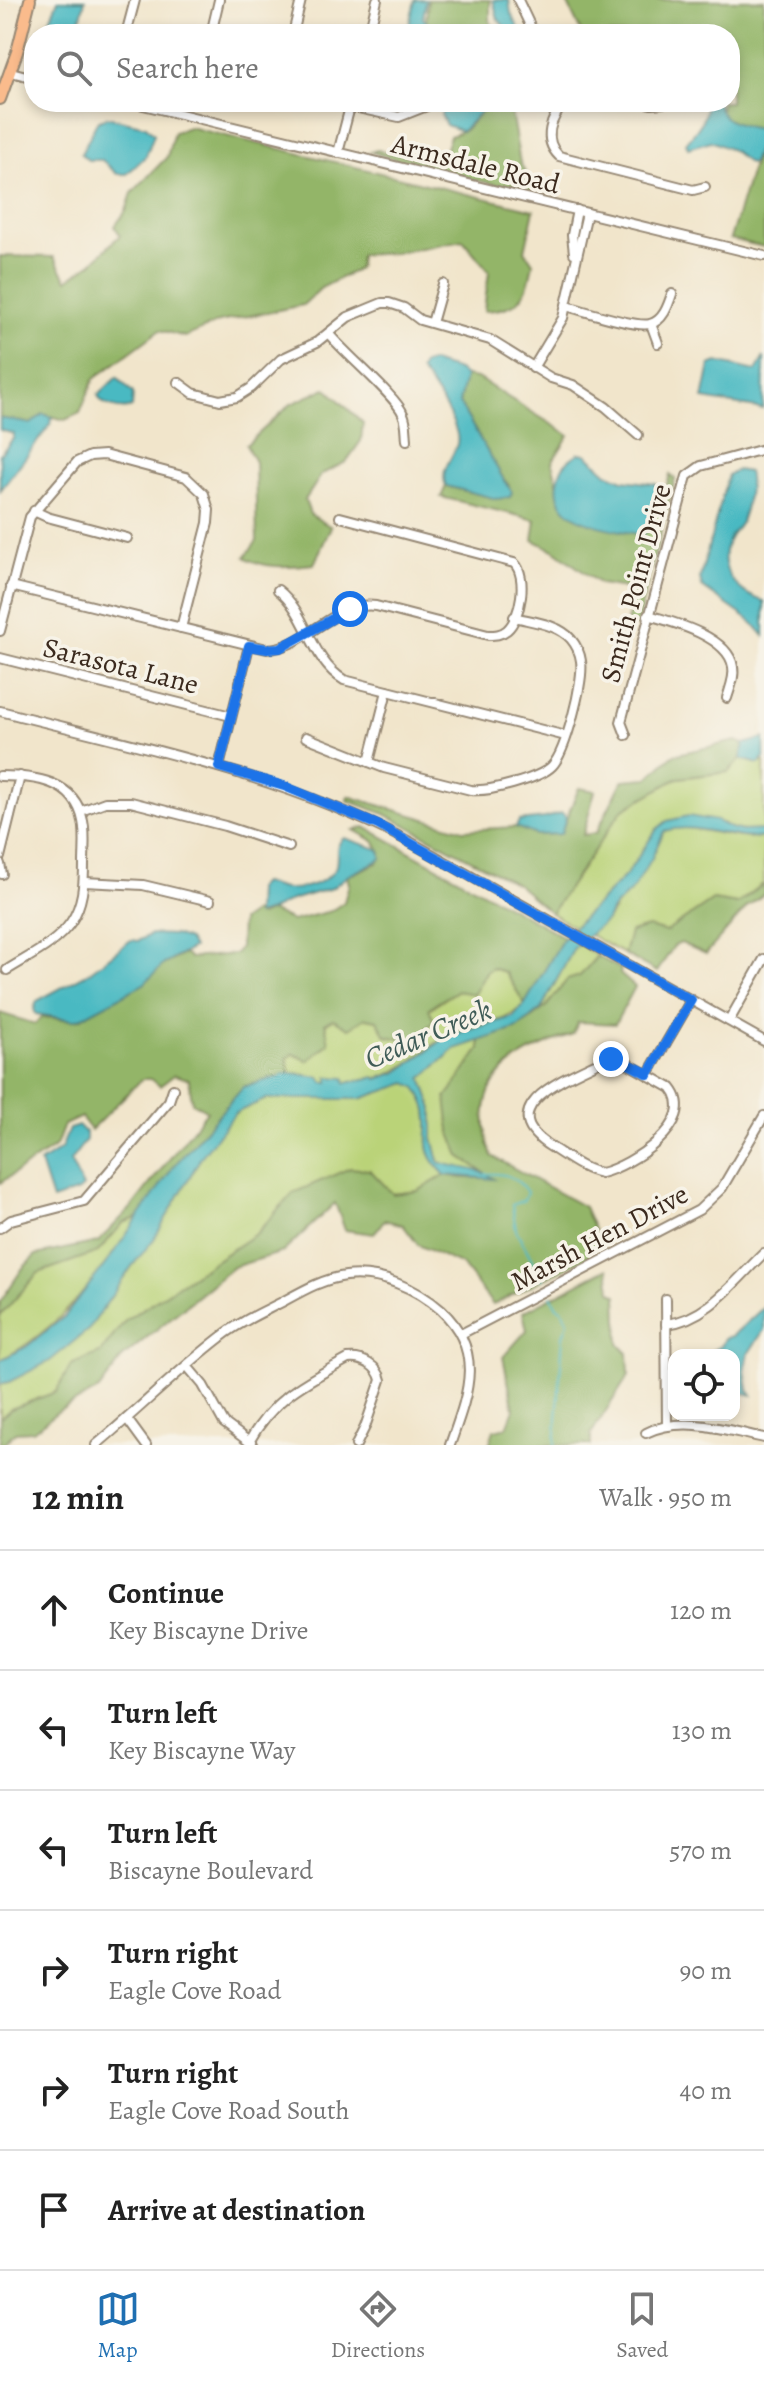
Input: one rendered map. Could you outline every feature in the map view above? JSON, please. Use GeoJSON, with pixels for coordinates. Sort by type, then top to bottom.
{"type":"FeatureCollection","features":[{"type":"Feature","properties":{"kind":"main road"},"geometry":{"type":"LineString","coordinates":[[0,99],[11,72],[30,0]]}},
{"type":"Feature","properties":{"kind":"street"},"geometry":{"type":"LineString","coordinates":[[129,24],[135,0]]}},
{"type":"Feature","properties":{"kind":"street"},"geometry":{"type":"LineString","coordinates":[[213,24],[219,0]]}},
{"type":"Feature","properties":{"kind":"street"},"geometry":{"type":"LineString","coordinates":[[295,24],[301,0]]}},
{"type":"Feature","properties":{"kind":"street"},"geometry":{"type":"LineString","coordinates":[[371,24],[377,0]]}},
{"type":"Feature","properties":{"kind":"street"},"geometry":{"type":"LineString","coordinates":[[518,0],[529,24]]}},
{"type":"Feature","properties":{"kind":"street"},"geometry":{"type":"LineString","coordinates":[[11,72],[24,75]]}},
{"type":"Feature","properties":{"kind":"street","name":"Armsdale Road"},"geometry":{"type":"LineString","coordinates":[[172,112],[764,256]]}},
{"type":"Feature","properties":{"kind":"street"},"geometry":{"type":"LineString","coordinates":[[338,153],[349,112]]}},
{"type":"Feature","properties":{"kind":"street"},"geometry":{"type":"LineString","coordinates":[[381,112],[399,117],[412,112]]}},
{"type":"Feature","properties":{"kind":"street"},"geometry":{"type":"LineString","coordinates":[[558,112],[549,140],[559,156],[693,190],[705,187]]}},
{"type":"Feature","properties":{"kind":"street"},"geometry":{"type":"LineString","coordinates":[[533,368],[558,328],[566,306],[576,260],[572,235],[582,211]]}},
{"type":"Feature","properties":{"kind":"street"},"geometry":{"type":"LineString","coordinates":[[432,323],[443,284]]}},
{"type":"Feature","properties":{"kind":"street"},"geometry":{"type":"LineString","coordinates":[[566,306],[636,324],[651,324],[663,314],[672,294]]}},
{"type":"Feature","properties":{"kind":"street"},"geometry":{"type":"LineString","coordinates":[[178,382],[193,393],[220,400],[237,397],[281,359],[317,342],[348,317],[382,303],[397,305],[413,317],[490,340],[533,368],[586,393],[638,435]]}},
{"type":"Feature","properties":{"kind":"street"},"geometry":{"type":"LineString","coordinates":[[651,324],[658,343]]}},
{"type":"Feature","properties":{"kind":"street"},"geometry":{"type":"LineString","coordinates":[[329,334],[399,406],[405,419],[407,440]]}},
{"type":"Feature","properties":{"kind":"street","name":"Smith Point Drive"},"geometry":{"type":"LineString","coordinates":[[626,735],[621,722],[687,476],[701,466],[764,449]]}},
{"type":"Feature","properties":{"kind":"street"},"geometry":{"type":"LineString","coordinates":[[0,631],[27,525],[34,511],[71,467],[83,459],[98,455],[179,474],[193,482],[204,494],[209,510],[208,523],[181,628]]}},
{"type":"Feature","properties":{"kind":"street"},"geometry":{"type":"LineString","coordinates":[[34,511],[127,538]]}},
{"type":"Feature","properties":{"kind":"street"},"geometry":{"type":"LineString","coordinates":[[11,586],[249,646],[273,649],[350,609],[368,605],[488,635],[502,633],[512,624],[523,584],[521,572],[514,563],[340,517]]}},
{"type":"Feature","properties":{"kind":"street"},"geometry":{"type":"LineString","coordinates":[[278,590],[288,598],[325,663],[337,676],[566,736]]}},
{"type":"Feature","properties":{"kind":"street"},"geometry":{"type":"LineString","coordinates":[[648,615],[683,624],[724,650],[733,668],[727,698]]}},
{"type":"Feature","properties":{"kind":"street"},"geometry":{"type":"LineString","coordinates":[[306,737],[369,762],[479,791],[539,775],[552,766],[562,750],[582,663],[571,639],[554,628],[514,617]]}},
{"type":"Feature","properties":{"kind":"street"},"geometry":{"type":"LineString","coordinates":[[219,767],[249,646]]}},
{"type":"Feature","properties":{"kind":"street","name":"Sarasota Lane"},"geometry":{"type":"LineString","coordinates":[[0,658],[231,716]]}},
{"type":"Feature","properties":{"kind":"street"},"geometry":{"type":"LineString","coordinates":[[369,762],[387,691]]}},
{"type":"Feature","properties":{"kind":"street"},"geometry":{"type":"LineString","coordinates":[[0,711],[219,767],[284,786],[351,813],[410,842],[764,1041]]}},
{"type":"Feature","properties":{"kind":"street"},"geometry":{"type":"LineString","coordinates":[[0,776],[32,777],[60,786],[81,811],[84,829],[84,882],[80,905],[63,932],[7,970]]}},
{"type":"Feature","properties":{"kind":"street"},"geometry":{"type":"LineString","coordinates":[[0,857],[20,776]]}},
{"type":"Feature","properties":{"kind":"street"},"geometry":{"type":"LineString","coordinates":[[81,811],[105,802],[131,802],[225,826],[289,847]]}},
{"type":"Feature","properties":{"kind":"street"},"geometry":{"type":"LineString","coordinates":[[84,882],[143,885],[210,901]]}},
{"type":"Feature","properties":{"kind":"street"},"geometry":{"type":"LineString","coordinates":[[729,1021],[764,959]]}},
{"type":"Feature","properties":{"kind":"street"},"geometry":{"type":"LineString","coordinates":[[648,1074],[691,1000]]}},
{"type":"Feature","properties":{"kind":"street"},"geometry":{"type":"LineString","coordinates":[[603,1060],[619,1060],[648,1074],[671,1088],[678,1101],[676,1114],[657,1143],[609,1171],[601,1173],[588,1169],[543,1142],[532,1131],[529,1109],[537,1096],[603,1060]]}},
{"type":"Feature","properties":{"kind":"street"},"geometry":{"type":"LineString","coordinates":[[0,1228],[11,1220],[84,1201],[169,1101],[173,1089]]}},
{"type":"Feature","properties":{"kind":"street","name":"Marsh Hen Drive"},"geometry":{"type":"LineString","coordinates":[[461,1334],[699,1210],[722,1188],[764,1116]]}},
{"type":"Feature","properties":{"kind":"street"},"geometry":{"type":"LineString","coordinates":[[666,1324],[680,1323],[698,1314],[764,1253]]}},
{"type":"Feature","properties":{"kind":"street"},"geometry":{"type":"LineString","coordinates":[[96,1445],[221,1336],[314,1285],[349,1276],[379,1278],[400,1284],[437,1306],[461,1334],[469,1360],[469,1386],[450,1445]]}},
{"type":"Feature","properties":{"kind":"street"},"geometry":{"type":"LineString","coordinates":[[666,1299],[667,1426]]}},
{"type":"Feature","properties":{"kind":"street"},"geometry":{"type":"LineString","coordinates":[[187,1366],[203,1385],[224,1423],[251,1444],[275,1405],[297,1387],[348,1359],[361,1360],[380,1375],[381,1385],[356,1445]]}},
{"type":"Feature","properties":{"kind":"street"},"geometry":{"type":"LineString","coordinates":[[127,1419],[146,1445]]}},
{"type":"Feature","properties":{"kind":"street"},"geometry":{"type":"LineString","coordinates":[[646,1433],[667,1426],[702,1426],[764,1438]]}},
{"type":"Feature","properties":{"kind":"green space"},"geometry":{"type":"Polygon","coordinates":[[[428,0],[490,0],[491,24],[426,23],[428,0]]]}},
{"type":"Feature","properties":{"kind":"green space"},"geometry":{"type":"Polygon","coordinates":[[[566,0],[764,0],[764,247],[730,239],[761,138],[720,113],[740,112],[740,24],[577,24],[566,0]]]}},
{"type":"Feature","properties":{"kind":"green space"},"geometry":{"type":"Polygon","coordinates":[[[481,112],[511,112],[520,163],[533,184],[531,192],[438,172],[371,152],[377,150],[429,161],[445,151],[450,136],[465,130],[481,112]]]}},
{"type":"Feature","properties":{"kind":"green space"},"geometry":{"type":"Polygon","coordinates":[[[189,127],[534,210],[525,251],[533,263],[525,293],[514,304],[484,311],[489,271],[463,240],[394,253],[360,255],[358,269],[321,288],[303,305],[219,322],[185,337],[160,330],[94,379],[80,413],[65,420],[43,414],[31,424],[0,418],[0,256],[54,257],[67,280],[92,263],[120,235],[115,226],[126,211],[132,193],[167,157],[174,132],[189,127]]]}},
{"type":"Feature","properties":{"kind":"green space"},"geometry":{"type":"Polygon","coordinates":[[[465,376],[477,378],[569,435],[552,462],[562,502],[649,528],[657,487],[666,487],[670,475],[675,479],[636,627],[627,621],[633,600],[626,588],[600,584],[554,550],[533,540],[536,520],[441,497],[446,486],[497,499],[509,485],[459,403],[465,376]]]}},
{"type":"Feature","properties":{"kind":"green space"},"geometry":{"type":"Polygon","coordinates":[[[326,388],[363,423],[361,441],[346,462],[322,474],[305,500],[310,514],[331,527],[314,564],[278,566],[253,561],[245,557],[257,541],[255,462],[246,445],[291,404],[326,388]]]}},
{"type":"Feature","properties":{"kind":"green space"},"geometry":{"type":"Polygon","coordinates":[[[736,741],[744,744],[741,759],[728,772],[678,778],[622,810],[551,913],[517,884],[385,814],[347,800],[348,796],[463,830],[516,827],[536,835],[560,834],[579,788],[595,791],[583,835],[596,833],[623,780],[648,778],[673,755],[736,741]]]}},
{"type":"Feature","properties":{"kind":"green space"},"geometry":{"type":"Polygon","coordinates":[[[764,758],[764,830],[737,830],[723,823],[657,829],[626,875],[574,927],[551,913],[622,810],[678,778],[728,772],[741,759],[759,764],[764,758]]]}},
{"type":"Feature","properties":{"kind":"green space"},"geometry":{"type":"Polygon","coordinates":[[[365,827],[564,937],[525,1004],[505,972],[492,968],[486,972],[474,994],[457,991],[429,1008],[434,1021],[413,1042],[386,1036],[377,1020],[366,1018],[349,1028],[333,1019],[325,1023],[329,1043],[308,1061],[294,1054],[287,1058],[290,1073],[243,1087],[174,1166],[139,1217],[123,1223],[98,1252],[38,1273],[0,1316],[0,1302],[23,1268],[36,1255],[98,1242],[131,1208],[207,1111],[192,1102],[189,1079],[174,1075],[160,1086],[151,1079],[142,1079],[91,1130],[81,1117],[64,1125],[56,1146],[0,1183],[0,1013],[35,1024],[43,1017],[80,1019],[184,954],[190,958],[235,954],[240,947],[241,921],[254,912],[260,916],[270,911],[292,921],[331,911],[344,902],[349,884],[347,876],[377,863],[381,853],[374,841],[354,830],[365,827]]]}},
{"type":"Feature","properties":{"kind":"green space"},"geometry":{"type":"Polygon","coordinates":[[[676,827],[742,837],[764,837],[764,883],[737,904],[713,900],[666,932],[648,927],[631,932],[624,954],[588,934],[607,920],[664,831],[676,827]]]}},
{"type":"Feature","properties":{"kind":"green space"},"geometry":{"type":"Polygon","coordinates":[[[764,884],[764,894],[747,907],[706,954],[681,943],[674,946],[657,972],[624,954],[630,932],[648,927],[666,932],[713,900],[737,904],[764,884]]]}},
{"type":"Feature","properties":{"kind":"green space"},"geometry":{"type":"Polygon","coordinates":[[[579,944],[597,956],[580,976],[567,980],[541,1009],[574,948],[579,944]]]}},
{"type":"Feature","properties":{"kind":"green space"},"geometry":{"type":"Polygon","coordinates":[[[597,956],[621,969],[620,974],[635,987],[615,1024],[578,1022],[573,1034],[550,1042],[513,1063],[499,1076],[490,1091],[485,1109],[485,1131],[492,1156],[584,1207],[598,1239],[589,1256],[493,1305],[462,1265],[418,1245],[403,1225],[384,1220],[374,1234],[345,1230],[335,1203],[283,1252],[233,1267],[123,1357],[99,1390],[60,1410],[33,1431],[15,1432],[0,1445],[0,1418],[11,1409],[56,1392],[71,1365],[100,1353],[126,1320],[257,1233],[293,1193],[350,1168],[370,1170],[393,1194],[418,1191],[445,1175],[492,1178],[460,1156],[450,1131],[446,1098],[480,1049],[480,1040],[518,1028],[546,1007],[567,980],[580,976],[597,956]]]}},
{"type":"Feature","properties":{"kind":"green space"},"geometry":{"type":"Polygon","coordinates":[[[492,968],[505,972],[525,1004],[506,1018],[456,1032],[377,1079],[346,1083],[328,1078],[330,1083],[323,1082],[320,1077],[290,1073],[286,1058],[333,1018],[366,1017],[377,1020],[429,1009],[457,991],[474,993],[486,972],[492,968]]]}},
{"type":"Feature","properties":{"kind":"green space"},"geometry":{"type":"Polygon","coordinates":[[[480,1040],[480,1049],[467,1071],[460,1156],[484,1171],[457,1169],[439,1162],[433,1138],[433,1109],[422,1078],[455,1049],[480,1040]]]}},
{"type":"Feature","properties":{"kind":"green space"},"geometry":{"type":"Polygon","coordinates":[[[407,1083],[416,1086],[425,1104],[429,1150],[445,1175],[418,1191],[392,1194],[370,1170],[293,1193],[257,1233],[126,1320],[100,1353],[71,1365],[56,1392],[11,1409],[0,1418],[0,1384],[9,1382],[89,1329],[154,1239],[201,1157],[235,1113],[266,1099],[360,1099],[407,1083]]]}},
{"type":"Feature","properties":{"kind":"green space"},"geometry":{"type":"Polygon","coordinates":[[[139,1217],[110,1259],[61,1316],[0,1360],[0,1316],[17,1294],[38,1273],[98,1252],[123,1223],[139,1217]]]}},
{"type":"Feature","properties":{"kind":"green space"},"geometry":{"type":"Polygon","coordinates":[[[608,1268],[611,1291],[617,1295],[619,1344],[628,1353],[629,1375],[591,1434],[591,1445],[489,1445],[494,1430],[507,1427],[514,1409],[503,1357],[527,1330],[523,1312],[608,1268]]]}},
{"type":"Feature","properties":{"kind":"water"},"geometry":{"type":"Polygon","coordinates":[[[58,0],[85,0],[79,24],[48,24],[58,0]]]}},
{"type":"Feature","properties":{"kind":"water"},"geometry":{"type":"Polygon","coordinates":[[[415,0],[426,0],[423,18],[428,24],[409,24],[415,0]]]}},
{"type":"Feature","properties":{"kind":"water"},"geometry":{"type":"Polygon","coordinates":[[[493,0],[509,0],[516,24],[502,24],[493,0]]]}},
{"type":"Feature","properties":{"kind":"water"},"geometry":{"type":"Polygon","coordinates":[[[442,112],[480,112],[462,131],[446,125],[442,112]]]}},
{"type":"Feature","properties":{"kind":"water"},"geometry":{"type":"Polygon","coordinates":[[[705,112],[721,112],[732,122],[759,129],[761,138],[752,163],[711,141],[688,148],[686,143],[705,112]]]}},
{"type":"Feature","properties":{"kind":"water"},"geometry":{"type":"Polygon","coordinates":[[[107,117],[146,126],[154,134],[146,156],[127,174],[117,174],[102,160],[88,160],[81,154],[97,122],[107,117]]]}},
{"type":"Feature","properties":{"kind":"water"},"geometry":{"type":"Polygon","coordinates":[[[764,357],[763,409],[703,399],[710,365],[717,362],[756,371],[764,357]]]}},
{"type":"Feature","properties":{"kind":"water"},"geometry":{"type":"Polygon","coordinates":[[[431,362],[458,370],[465,376],[459,403],[512,492],[510,497],[497,499],[446,486],[445,470],[457,437],[444,406],[420,371],[423,364],[431,362]]]}},
{"type":"Feature","properties":{"kind":"water"},"geometry":{"type":"Polygon","coordinates":[[[117,377],[133,393],[132,407],[112,407],[98,395],[117,377]]]}},
{"type":"Feature","properties":{"kind":"water"},"geometry":{"type":"Polygon","coordinates":[[[43,414],[52,417],[50,425],[0,491],[0,454],[14,434],[0,430],[0,418],[31,424],[43,414]]]}},
{"type":"Feature","properties":{"kind":"water"},"geometry":{"type":"Polygon","coordinates":[[[579,453],[586,454],[607,473],[623,480],[656,484],[654,511],[643,535],[587,522],[564,508],[558,496],[560,472],[579,453]]]}},
{"type":"Feature","properties":{"kind":"water"},"geometry":{"type":"Polygon","coordinates":[[[737,470],[748,472],[749,489],[743,517],[726,548],[726,568],[730,577],[745,592],[764,601],[764,636],[753,623],[702,587],[700,578],[728,475],[737,470]]]}},
{"type":"Feature","properties":{"kind":"water"},"geometry":{"type":"Polygon","coordinates":[[[764,738],[764,758],[759,764],[741,759],[744,744],[764,738]]]}},
{"type":"Feature","properties":{"kind":"water"},"geometry":{"type":"Polygon","coordinates":[[[562,813],[566,817],[561,834],[536,835],[516,827],[519,821],[562,813]]]}},
{"type":"Feature","properties":{"kind":"water"},"geometry":{"type":"Polygon","coordinates":[[[688,816],[717,821],[742,831],[764,830],[764,837],[689,828],[664,831],[633,889],[612,909],[607,920],[574,948],[541,1009],[518,1028],[455,1049],[422,1078],[433,1109],[433,1138],[439,1162],[482,1172],[494,1179],[445,1175],[429,1150],[425,1104],[416,1087],[407,1083],[360,1099],[266,1099],[235,1113],[201,1157],[154,1239],[89,1329],[50,1361],[0,1384],[0,1360],[26,1347],[65,1316],[174,1166],[243,1087],[290,1073],[320,1077],[323,1082],[329,1082],[328,1077],[345,1078],[346,1083],[377,1079],[398,1072],[448,1036],[513,1017],[525,1004],[564,937],[626,875],[657,829],[667,821],[688,816]]]}},
{"type":"Feature","properties":{"kind":"water"},"geometry":{"type":"Polygon","coordinates":[[[344,838],[378,849],[381,859],[347,876],[332,888],[291,900],[256,915],[257,888],[262,883],[292,889],[321,881],[333,872],[337,848],[344,838]]]}},
{"type":"Feature","properties":{"kind":"water"},"geometry":{"type":"Polygon","coordinates":[[[151,934],[175,935],[188,940],[193,948],[164,964],[144,984],[80,1018],[73,1020],[36,1014],[37,1001],[87,974],[131,940],[138,941],[151,934]]]}},
{"type":"Feature","properties":{"kind":"water"},"geometry":{"type":"Polygon","coordinates":[[[79,1126],[86,1133],[86,1140],[70,1161],[83,1187],[52,1200],[40,1163],[61,1149],[69,1129],[79,1126]]]}},
{"type":"Feature","properties":{"kind":"water"},"geometry":{"type":"Polygon","coordinates":[[[764,1307],[764,1330],[748,1354],[745,1371],[748,1390],[752,1395],[740,1392],[740,1349],[715,1349],[725,1338],[732,1336],[764,1307]]]}},
{"type":"Feature","properties":{"kind":"waterway"},"geometry":{"type":"LineString","coordinates":[[486,1174],[510,1177],[527,1192],[524,1200],[512,1205],[516,1230],[543,1280]]}},
{"type":"Feature","properties":{"kind":"waterway"},"geometry":{"type":"LineString","coordinates":[[551,1296],[568,1322],[563,1336],[555,1445]]}},
{"type":"Feature","properties":{"kind":"route"},"geometry":{"type":"LineString","coordinates":[[350,609],[280,648],[249,646],[219,767],[284,786],[378,825],[691,1000],[648,1074],[625,1062],[611,1059]]}},
{"type":"Feature","properties":{"kind":"water label","name":"Cedar Creek"},"geometry":{"type":"Point","coordinates":[428,1034]}}]}
